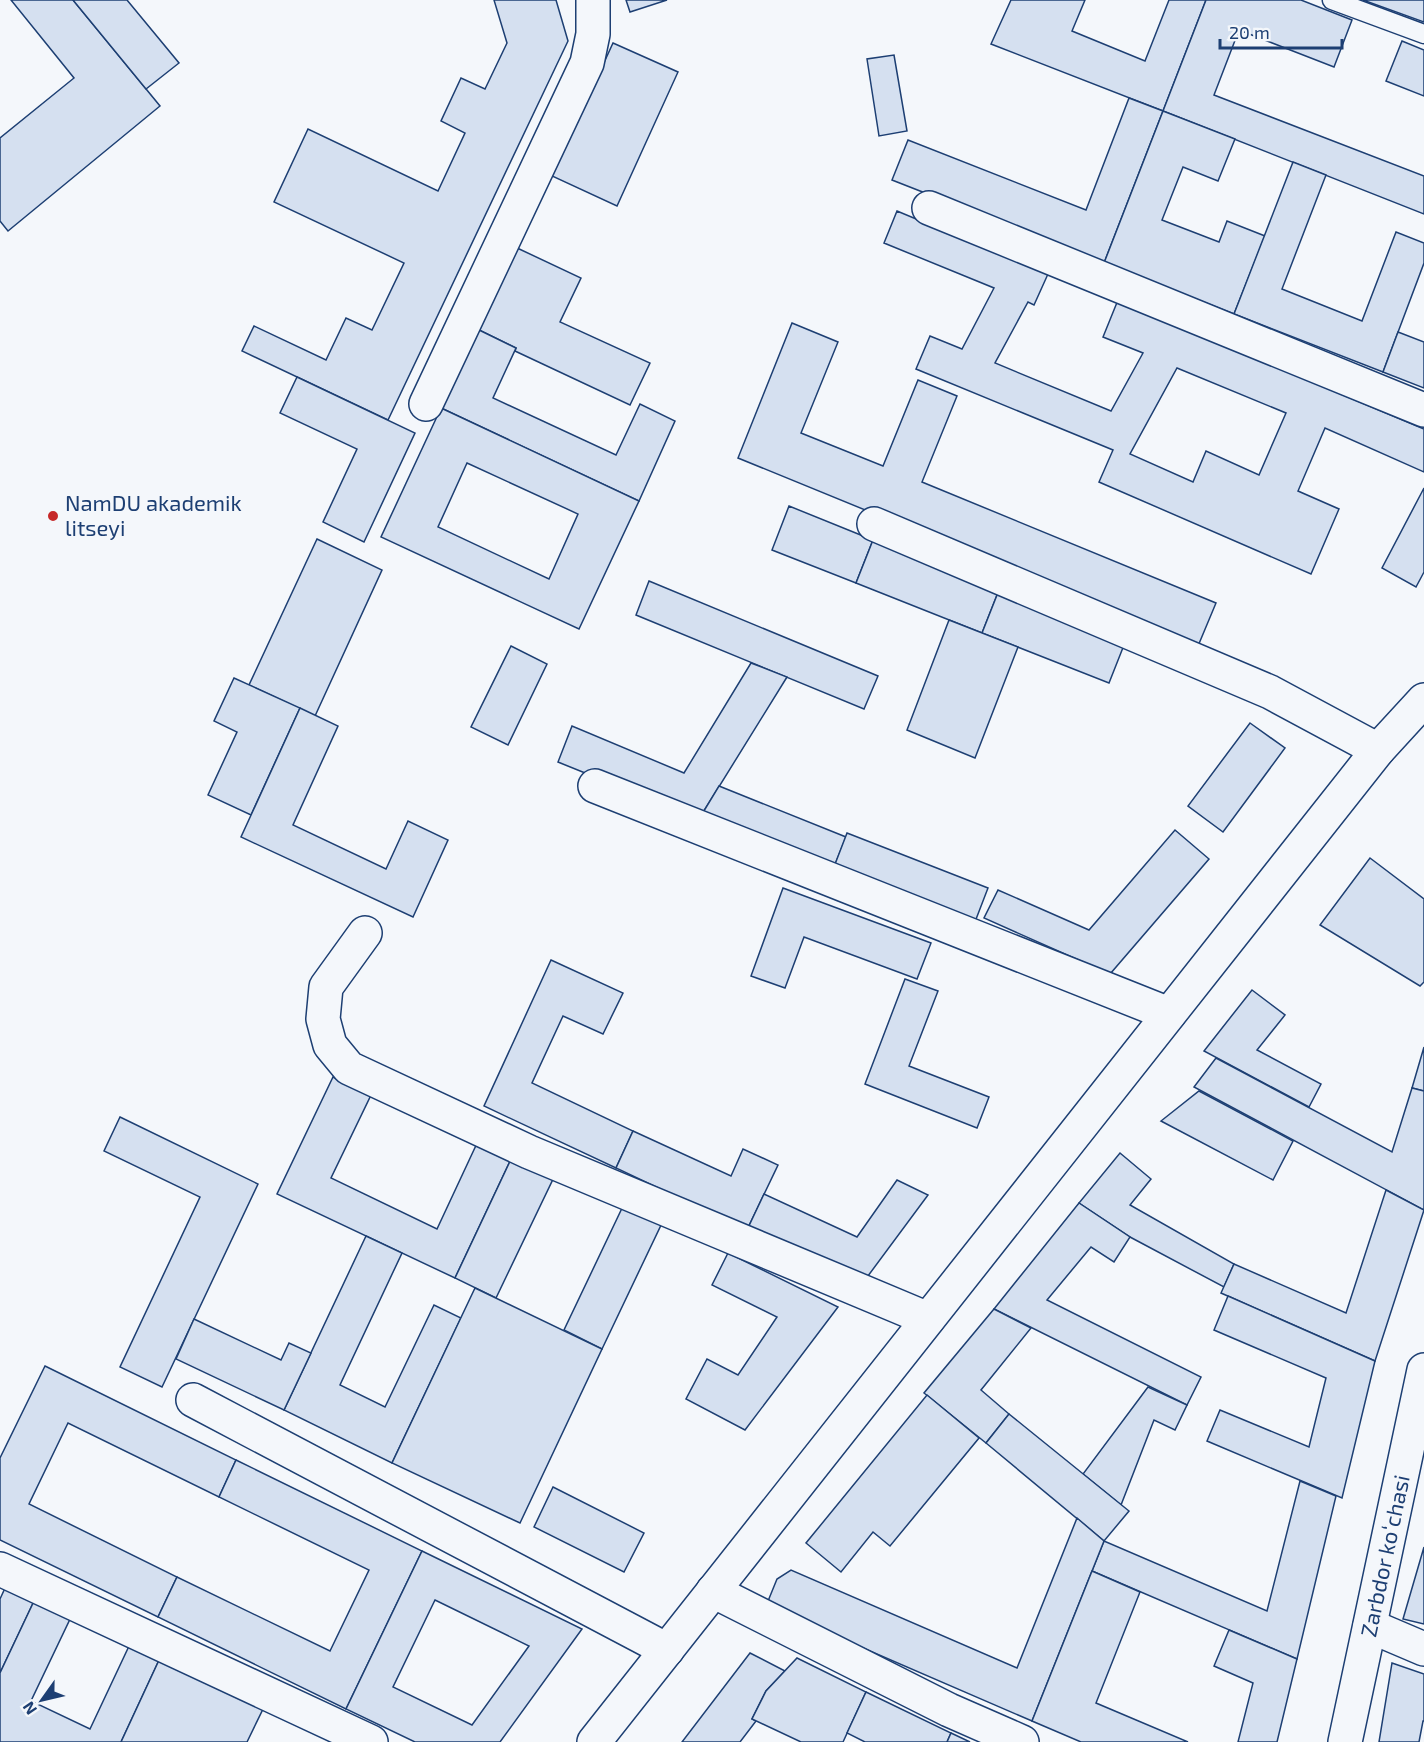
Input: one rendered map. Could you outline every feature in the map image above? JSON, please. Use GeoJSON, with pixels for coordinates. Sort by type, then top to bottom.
{"type":"FeatureCollection","features":[{"type":"Feature","properties":{"kind":"street"},"geometry":{"type":"LineString","coordinates":[[426,404],[587,63],[593,34],[593,0]]}},
{"type":"Feature","properties":{"kind":"street"},"geometry":{"type":"LineString","coordinates":[[929,208],[1424,410]]}},
{"type":"Feature","properties":{"kind":"street"},"geometry":{"type":"LineString","coordinates":[[874,524],[1270,692],[1378,750]]}},
{"type":"Feature","properties":{"kind":"street"},"geometry":{"type":"LineString","coordinates":[[594,1742],[1378,750],[1424,700]]}},
{"type":"Feature","properties":{"kind":"street"},"geometry":{"type":"LineString","coordinates":[[595,786],[1169,1014]]}},
{"type":"Feature","properties":{"kind":"street"},"geometry":{"type":"LineString","coordinates":[[365,933],[326,987],[323,1019],[330,1045],[349,1068],[529,1152],[928,1319]]}},
{"type":"Feature","properties":{"kind":"street","name":"Zarbdor koʻchasi"},"geometry":{"type":"LineString","coordinates":[[1345,1742],[1424,1370]]}},
{"type":"Feature","properties":{"kind":"street"},"geometry":{"type":"LineString","coordinates":[[193,1400],[667,1650]]}},
{"type":"Feature","properties":{"kind":"street"},"geometry":{"type":"LineString","coordinates":[[0,1569],[371,1742]]}},
{"type":"Feature","properties":{"kind":"street"},"geometry":{"type":"LineString","coordinates":[[713,1592],[949,1710],[1022,1742]]}},
{"type":"Feature","properties":{"kind":"street"},"geometry":{"type":"LineString","coordinates":[[1370,1626],[1424,1649]]}},
{"type":"Feature","properties":{"kind":"lane"},"geometry":{"type":"LineString","coordinates":[[1332,0],[1424,34]]}},
{"type":"Feature","properties":{"kind":"building"},"geometry":{"type":"Polygon","coordinates":[[[11,0],[73,0],[160,106],[8,231],[0,221],[0,138],[74,78],[11,0]]]}},
{"type":"Feature","properties":{"kind":"building"},"geometry":{"type":"Polygon","coordinates":[[[73,0],[127,0],[179,63],[146,89],[73,0]]]}},
{"type":"Feature","properties":{"kind":"building"},"geometry":{"type":"Polygon","coordinates":[[[494,0],[556,0],[568,41],[388,420],[242,351],[254,326],[326,360],[346,318],[372,330],[404,263],[274,202],[308,129],[438,191],[465,133],[441,121],[461,78],[485,89],[507,43],[494,0]]]}},
{"type":"Feature","properties":{"kind":"building"},"geometry":{"type":"Polygon","coordinates":[[[626,0],[667,0],[630,12],[626,0]]]}},
{"type":"Feature","properties":{"kind":"building"},"geometry":{"type":"Polygon","coordinates":[[[1011,0],[1085,0],[1072,31],[1145,61],[1169,0],[1206,0],[1163,111],[991,44],[1011,0]]]}},
{"type":"Feature","properties":{"kind":"building"},"geometry":{"type":"Polygon","coordinates":[[[1206,0],[1301,0],[1352,20],[1334,67],[1239,30],[1214,95],[1424,176],[1424,214],[1163,111],[1206,0]]]}},
{"type":"Feature","properties":{"kind":"building"},"geometry":{"type":"Polygon","coordinates":[[[1363,0],[1424,0],[1424,22],[1363,0]]]}},
{"type":"Feature","properties":{"kind":"building"},"geometry":{"type":"Polygon","coordinates":[[[1402,41],[1424,50],[1424,96],[1386,81],[1402,41]]]}},
{"type":"Feature","properties":{"kind":"building"},"geometry":{"type":"Polygon","coordinates":[[[613,43],[678,72],[617,206],[552,176],[613,43]]]}},
{"type":"Feature","properties":{"kind":"building"},"geometry":{"type":"Polygon","coordinates":[[[894,55],[907,131],[879,136],[867,59],[894,55]]]}},
{"type":"Feature","properties":{"kind":"building"},"geometry":{"type":"Polygon","coordinates":[[[1129,98],[1163,111],[1104,263],[892,180],[908,140],[1086,210],[1129,98]]]}},
{"type":"Feature","properties":{"kind":"building"},"geometry":{"type":"Polygon","coordinates":[[[1163,111],[1235,139],[1218,181],[1183,167],[1162,220],[1219,242],[1227,221],[1265,236],[1234,314],[1104,263],[1163,111]]]}},
{"type":"Feature","properties":{"kind":"building"},"geometry":{"type":"Polygon","coordinates":[[[1293,162],[1326,175],[1282,289],[1362,321],[1396,232],[1424,243],[1424,263],[1383,372],[1234,314],[1293,162]]]}},
{"type":"Feature","properties":{"kind":"building"},"geometry":{"type":"Polygon","coordinates":[[[897,211],[1048,274],[1034,305],[1028,302],[995,363],[1111,411],[1143,353],[1103,337],[1118,300],[1424,429],[1424,472],[1325,428],[1298,491],[1339,509],[1311,574],[1099,482],[1113,450],[916,369],[930,336],[962,349],[994,288],[884,243],[897,211]],[[1177,368],[1130,454],[1193,482],[1206,451],[1259,475],[1286,413],[1177,368]]]}},
{"type":"Feature","properties":{"kind":"building"},"geometry":{"type":"Polygon","coordinates":[[[515,247],[581,278],[560,322],[650,363],[630,405],[515,351],[516,348],[477,329],[515,247]]]}},
{"type":"Feature","properties":{"kind":"building"},"geometry":{"type":"Polygon","coordinates":[[[792,323],[838,342],[801,433],[883,466],[918,380],[957,396],[922,482],[1216,603],[1198,646],[738,458],[792,323]]]}},
{"type":"Feature","properties":{"kind":"building"},"geometry":{"type":"Polygon","coordinates":[[[477,329],[516,348],[493,398],[616,455],[640,404],[675,421],[639,501],[441,408],[477,329]]]}},
{"type":"Feature","properties":{"kind":"building"},"geometry":{"type":"Polygon","coordinates":[[[1398,332],[1424,342],[1424,388],[1383,372],[1398,332]]]}},
{"type":"Feature","properties":{"kind":"building"},"geometry":{"type":"Polygon","coordinates":[[[297,377],[415,433],[364,542],[323,522],[357,449],[280,413],[297,377]]]}},
{"type":"Feature","properties":{"kind":"building"},"geometry":{"type":"Polygon","coordinates":[[[441,408],[639,501],[579,629],[381,537],[441,408]],[[467,463],[438,527],[549,579],[578,514],[467,463]]]}},
{"type":"Feature","properties":{"kind":"building"},"geometry":{"type":"Polygon","coordinates":[[[1424,488],[1424,572],[1416,587],[1382,568],[1424,488]]]}},
{"type":"Feature","properties":{"kind":"building"},"geometry":{"type":"Polygon","coordinates":[[[789,506],[873,540],[856,583],[772,550],[789,506]]]}},
{"type":"Feature","properties":{"kind":"building"},"geometry":{"type":"Polygon","coordinates":[[[317,539],[382,570],[315,716],[249,685],[317,539]]]}},
{"type":"Feature","properties":{"kind":"building"},"geometry":{"type":"Polygon","coordinates":[[[873,540],[999,590],[982,633],[856,583],[873,540]]]}},
{"type":"Feature","properties":{"kind":"building"},"geometry":{"type":"Polygon","coordinates":[[[649,581],[878,676],[864,709],[636,615],[649,581]]]}},
{"type":"Feature","properties":{"kind":"building"},"geometry":{"type":"Polygon","coordinates":[[[999,590],[1126,640],[1109,683],[982,633],[999,590]]]}},
{"type":"Feature","properties":{"kind":"building"},"geometry":{"type":"Polygon","coordinates":[[[949,620],[1018,647],[975,758],[907,730],[949,620]]]}},
{"type":"Feature","properties":{"kind":"building"},"geometry":{"type":"Polygon","coordinates":[[[511,646],[547,664],[508,745],[471,727],[511,646]]]}},
{"type":"Feature","properties":{"kind":"building"},"geometry":{"type":"Polygon","coordinates":[[[751,663],[787,677],[699,819],[558,762],[572,726],[684,773],[751,663]]]}},
{"type":"Feature","properties":{"kind":"building"},"geometry":{"type":"Polygon","coordinates":[[[234,678],[300,708],[251,815],[208,795],[237,732],[214,721],[234,678]]]}},
{"type":"Feature","properties":{"kind":"building"},"geometry":{"type":"Polygon","coordinates":[[[300,708],[338,726],[293,825],[386,869],[408,821],[448,840],[413,917],[241,837],[300,708]]]}},
{"type":"Feature","properties":{"kind":"building"},"geometry":{"type":"Polygon","coordinates":[[[1250,723],[1285,748],[1223,832],[1188,806],[1250,723]]]}},
{"type":"Feature","properties":{"kind":"building"},"geometry":{"type":"Polygon","coordinates":[[[719,786],[846,837],[832,872],[699,819],[719,786]]]}},
{"type":"Feature","properties":{"kind":"building"},"geometry":{"type":"Polygon","coordinates":[[[1175,830],[1209,859],[1110,974],[984,918],[998,890],[1089,930],[1175,830]]]}},
{"type":"Feature","properties":{"kind":"building"},"geometry":{"type":"Polygon","coordinates":[[[847,833],[988,888],[973,927],[832,872],[847,833]]]}},
{"type":"Feature","properties":{"kind":"building"},"geometry":{"type":"Polygon","coordinates":[[[1370,858],[1424,899],[1424,982],[1420,986],[1320,925],[1370,858]]]}},
{"type":"Feature","properties":{"kind":"building"},"geometry":{"type":"Polygon","coordinates":[[[783,888],[931,943],[917,979],[804,937],[785,988],[751,976],[783,888]]]}},
{"type":"Feature","properties":{"kind":"building"},"geometry":{"type":"Polygon","coordinates":[[[551,960],[623,993],[603,1034],[563,1016],[532,1083],[633,1131],[616,1168],[484,1106],[551,960]]]}},
{"type":"Feature","properties":{"kind":"building"},"geometry":{"type":"Polygon","coordinates":[[[905,979],[938,991],[909,1066],[989,1097],[977,1128],[865,1084],[905,979]]]}},
{"type":"Feature","properties":{"kind":"building"},"geometry":{"type":"Polygon","coordinates":[[[1252,990],[1285,1015],[1257,1050],[1321,1084],[1309,1107],[1204,1051],[1252,990]]]}},
{"type":"Feature","properties":{"kind":"building"},"geometry":{"type":"Polygon","coordinates":[[[1424,1047],[1424,1091],[1412,1088],[1424,1047]]]}},
{"type":"Feature","properties":{"kind":"building"},"geometry":{"type":"Polygon","coordinates":[[[1216,1058],[1392,1152],[1412,1088],[1424,1091],[1424,1210],[1194,1087],[1216,1058]]]}},
{"type":"Feature","properties":{"kind":"building"},"geometry":{"type":"Polygon","coordinates":[[[333,1077],[371,1095],[331,1178],[437,1229],[479,1139],[513,1155],[455,1278],[277,1194],[333,1077]]]}},
{"type":"Feature","properties":{"kind":"building"},"geometry":{"type":"Polygon","coordinates":[[[1199,1091],[1293,1141],[1273,1180],[1161,1121],[1199,1091]]]}},
{"type":"Feature","properties":{"kind":"building"},"geometry":{"type":"Polygon","coordinates":[[[120,1117],[258,1184],[162,1387],[120,1367],[200,1197],[104,1151],[120,1117]]]}},
{"type":"Feature","properties":{"kind":"building"},"geometry":{"type":"Polygon","coordinates":[[[633,1131],[731,1176],[743,1149],[778,1165],[747,1230],[616,1168],[633,1131]]]}},
{"type":"Feature","properties":{"kind":"building"},"geometry":{"type":"Polygon","coordinates":[[[1120,1153],[1151,1179],[1130,1205],[1234,1264],[1224,1287],[1130,1237],[1079,1203],[1120,1153]]]}},
{"type":"Feature","properties":{"kind":"building"},"geometry":{"type":"Polygon","coordinates":[[[513,1155],[555,1175],[496,1298],[455,1278],[513,1155]]]}},
{"type":"Feature","properties":{"kind":"building"},"geometry":{"type":"Polygon","coordinates":[[[897,1180],[928,1195],[862,1284],[747,1230],[764,1194],[857,1237],[897,1180]]]}},
{"type":"Feature","properties":{"kind":"building"},"geometry":{"type":"Polygon","coordinates":[[[1386,1190],[1424,1210],[1375,1361],[1221,1293],[1234,1264],[1346,1313],[1386,1190]]]}},
{"type":"Feature","properties":{"kind":"building"},"geometry":{"type":"Polygon","coordinates":[[[1079,1203],[1130,1237],[1114,1262],[1091,1247],[1047,1300],[1201,1377],[1187,1405],[994,1309],[1079,1203]]]}},
{"type":"Feature","properties":{"kind":"building"},"geometry":{"type":"Polygon","coordinates":[[[624,1204],[662,1223],[602,1349],[564,1330],[624,1204]]]}},
{"type":"Feature","properties":{"kind":"building"},"geometry":{"type":"Polygon","coordinates":[[[366,1236],[402,1253],[340,1385],[385,1407],[434,1305],[461,1318],[392,1463],[284,1410],[366,1236]]]}},
{"type":"Feature","properties":{"kind":"building"},"geometry":{"type":"Polygon","coordinates":[[[728,1253],[838,1307],[745,1430],[686,1399],[707,1359],[738,1375],[777,1317],[712,1285],[728,1253]]]}},
{"type":"Feature","properties":{"kind":"building"},"geometry":{"type":"Polygon","coordinates":[[[475,1288],[602,1349],[520,1523],[392,1463],[475,1288]]]}},
{"type":"Feature","properties":{"kind":"building"},"geometry":{"type":"Polygon","coordinates":[[[1228,1296],[1375,1361],[1342,1498],[1207,1441],[1220,1410],[1309,1447],[1326,1378],[1214,1330],[1228,1296]]]}},
{"type":"Feature","properties":{"kind":"building"},"geometry":{"type":"Polygon","coordinates":[[[994,1309],[1031,1328],[981,1390],[1009,1414],[986,1443],[924,1393],[994,1309]]]}},
{"type":"Feature","properties":{"kind":"building"},"geometry":{"type":"Polygon","coordinates":[[[194,1319],[281,1360],[289,1343],[311,1353],[284,1410],[176,1359],[194,1319]]]}},
{"type":"Feature","properties":{"kind":"building"},"geometry":{"type":"Polygon","coordinates":[[[45,1366],[236,1460],[219,1497],[68,1423],[29,1504],[177,1577],[158,1617],[0,1540],[0,1458],[45,1366]]]}},
{"type":"Feature","properties":{"kind":"building"},"geometry":{"type":"Polygon","coordinates":[[[1148,1387],[1187,1405],[1175,1430],[1154,1420],[1121,1505],[1083,1474],[1148,1387]]]}},
{"type":"Feature","properties":{"kind":"building"},"geometry":{"type":"Polygon","coordinates":[[[927,1395],[979,1438],[890,1546],[873,1532],[841,1572],[806,1543],[927,1395]]]}},
{"type":"Feature","properties":{"kind":"building"},"geometry":{"type":"Polygon","coordinates":[[[1009,1414],[1129,1511],[1104,1541],[986,1443],[1009,1414]]]}},
{"type":"Feature","properties":{"kind":"building"},"geometry":{"type":"Polygon","coordinates":[[[236,1460],[422,1551],[346,1709],[158,1617],[177,1577],[330,1651],[369,1570],[219,1497],[236,1460]]]}},
{"type":"Feature","properties":{"kind":"building"},"geometry":{"type":"Polygon","coordinates":[[[1300,1481],[1336,1496],[1297,1659],[1092,1571],[1104,1541],[1267,1611],[1300,1481]]]}},
{"type":"Feature","properties":{"kind":"building"},"geometry":{"type":"Polygon","coordinates":[[[553,1487],[644,1533],[624,1572],[534,1527],[553,1487]]]}},
{"type":"Feature","properties":{"kind":"building"},"geometry":{"type":"Polygon","coordinates":[[[1077,1518],[1104,1541],[1032,1721],[766,1606],[777,1579],[791,1570],[1017,1668],[1077,1518]]]}},
{"type":"Feature","properties":{"kind":"building"},"geometry":{"type":"Polygon","coordinates":[[[1424,1547],[1424,1624],[1403,1619],[1424,1547]]]}},
{"type":"Feature","properties":{"kind":"building"},"geometry":{"type":"Polygon","coordinates":[[[422,1551],[582,1629],[500,1742],[415,1742],[346,1709],[422,1551]],[[435,1600],[393,1687],[472,1725],[529,1646],[435,1600]]]}},
{"type":"Feature","properties":{"kind":"building"},"geometry":{"type":"Polygon","coordinates":[[[1092,1571],[1140,1592],[1096,1703],[1188,1742],[1081,1742],[1032,1721],[1092,1571]]]}},
{"type":"Feature","properties":{"kind":"building"},"geometry":{"type":"Polygon","coordinates":[[[6,1586],[35,1599],[0,1673],[0,1599],[6,1586]]]}},
{"type":"Feature","properties":{"kind":"building"},"geometry":{"type":"Polygon","coordinates":[[[35,1599],[71,1617],[31,1701],[90,1729],[130,1644],[160,1658],[121,1742],[0,1742],[0,1673],[35,1599]]]}},
{"type":"Feature","properties":{"kind":"building"},"geometry":{"type":"Polygon","coordinates":[[[1229,1630],[1297,1659],[1277,1742],[1238,1742],[1253,1683],[1214,1666],[1229,1630]]]}},
{"type":"Feature","properties":{"kind":"building"},"geometry":{"type":"Polygon","coordinates":[[[750,1653],[785,1671],[766,1691],[752,1719],[756,1721],[740,1742],[682,1742],[750,1653]]]}},
{"type":"Feature","properties":{"kind":"building"},"geometry":{"type":"Polygon","coordinates":[[[160,1658],[264,1707],[247,1742],[121,1742],[160,1658]]]}},
{"type":"Feature","properties":{"kind":"building"},"geometry":{"type":"Polygon","coordinates":[[[797,1658],[866,1692],[843,1742],[801,1742],[752,1719],[766,1691],[797,1658]]]}},
{"type":"Feature","properties":{"kind":"building"},"geometry":{"type":"Polygon","coordinates":[[[1392,1663],[1424,1674],[1424,1721],[1419,1742],[1379,1742],[1392,1663]]]}},
{"type":"Feature","properties":{"kind":"building"},"geometry":{"type":"Polygon","coordinates":[[[866,1692],[951,1733],[947,1742],[865,1742],[847,1733],[866,1692]]]}},
{"type":"Feature","properties":{"kind":"building"},"geometry":{"type":"Polygon","coordinates":[[[951,1733],[970,1742],[947,1742],[951,1733]]]}},
{"type":"Feature","properties":{"kind":"place","name":"NamDU akademik litseyi"},"geometry":{"type":"Point","coordinates":[53,516]}}]}
